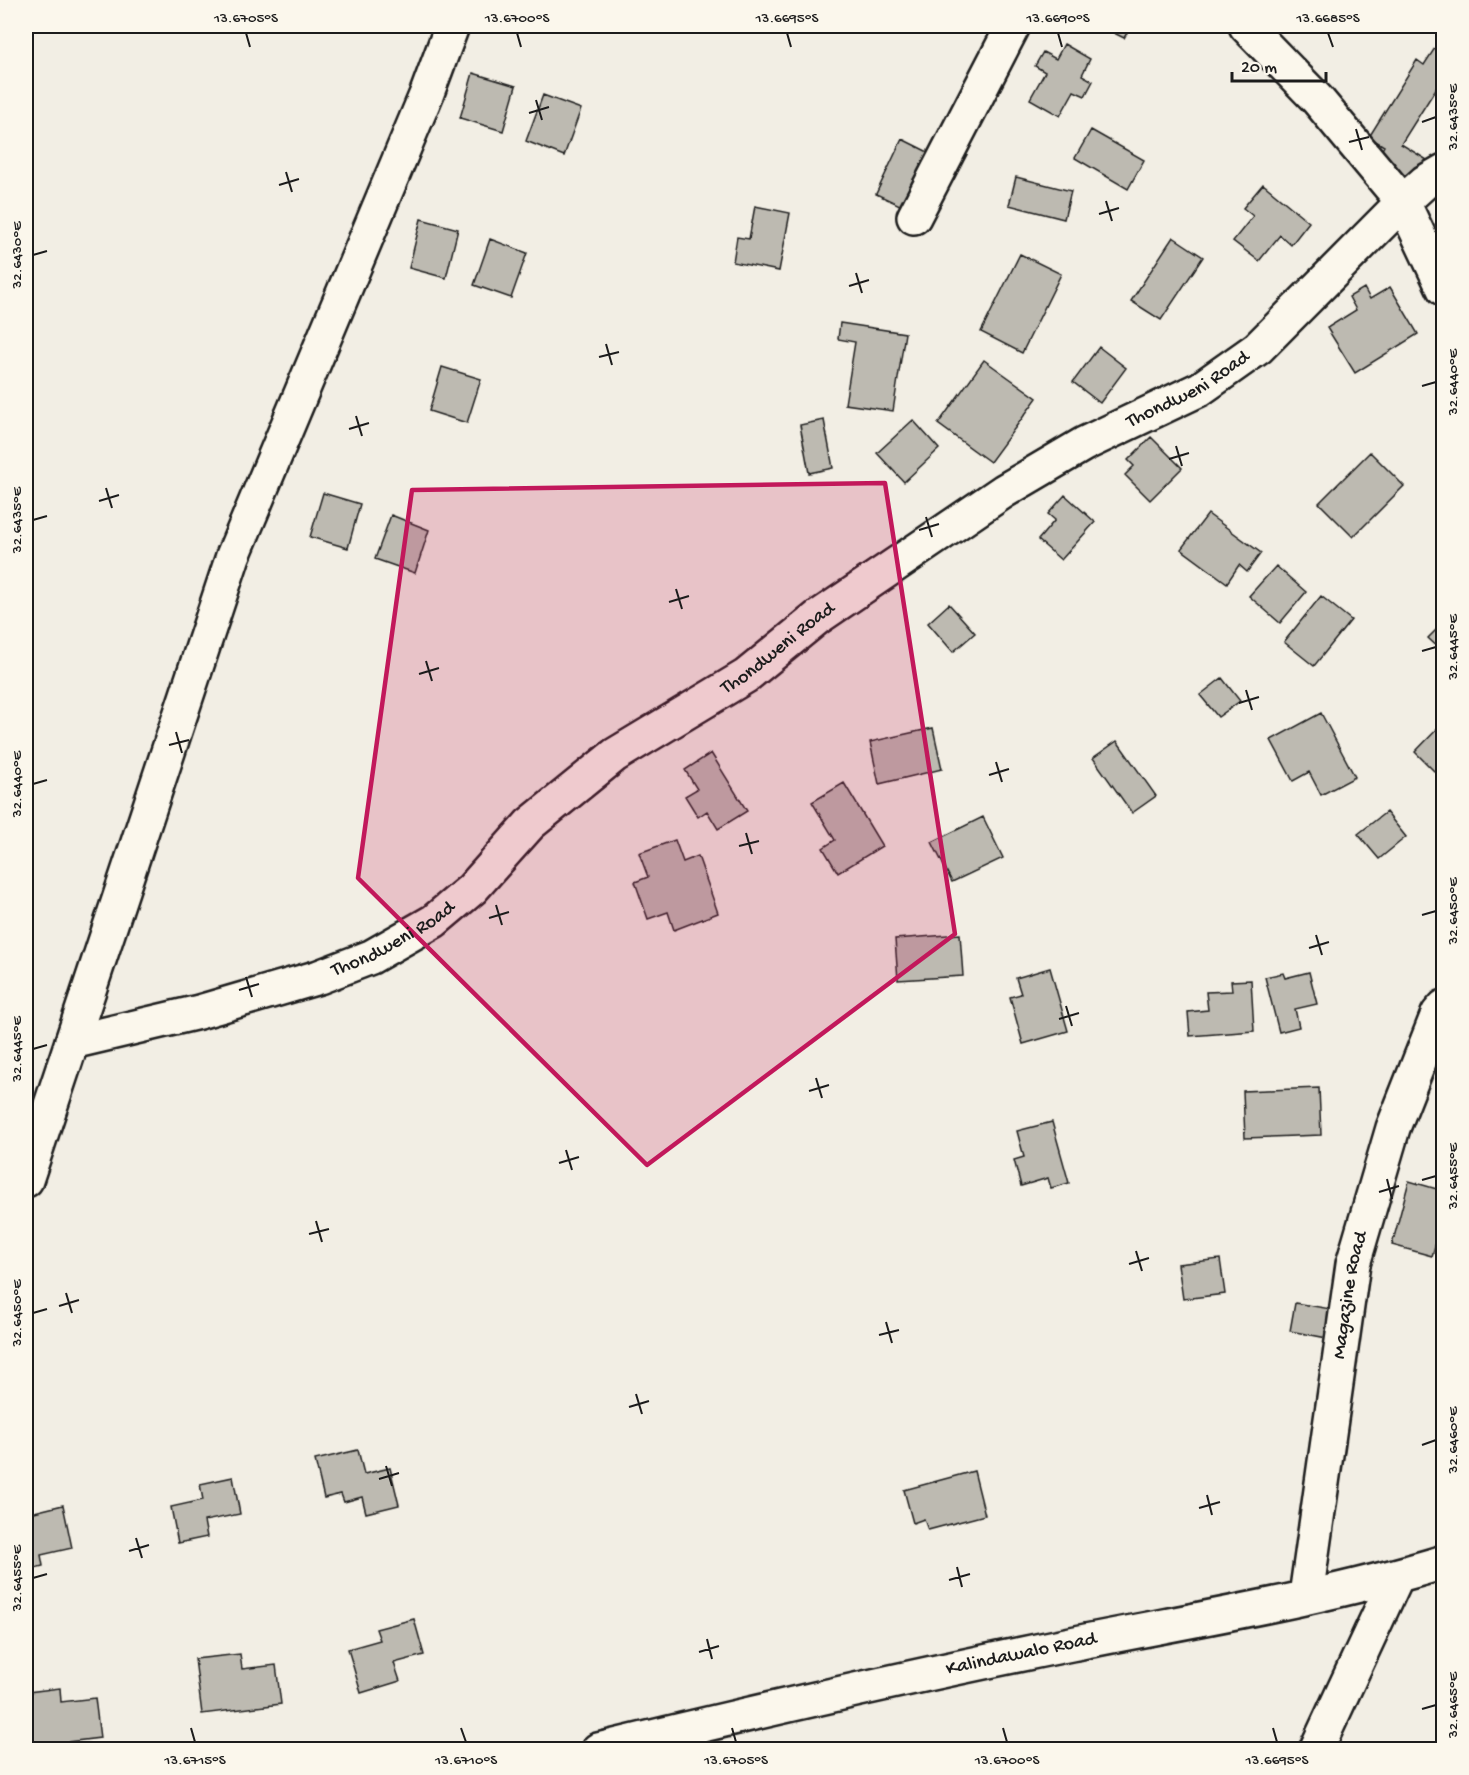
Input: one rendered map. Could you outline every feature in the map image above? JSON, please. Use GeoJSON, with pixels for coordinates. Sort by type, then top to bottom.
{"type":"FeatureCollection","features":[{"type":"Feature","properties":{"kind":"street"},"geometry":{"type":"LineString","coordinates":[[26,1180],[233,556],[427,93],[452,26]]}},
{"type":"Feature","properties":{"kind":"street"},"geometry":{"type":"LineString","coordinates":[[914,217],[1013,26]]}},
{"type":"Feature","properties":{"kind":"street"},"geometry":{"type":"LineString","coordinates":[[1246,26],[1317,99],[1403,201],[1443,289]]}},
{"type":"Feature","properties":{"kind":"street","name":"Thondweni Road"},"geometry":{"type":"LineString","coordinates":[[72,1042],[200,1012],[319,977],[371,957],[434,921],[472,889],[530,824],[615,756],[746,676],[817,618],[1004,490],[1084,444],[1200,389],[1258,348],[1403,201],[1425,182],[1443,171]]}},
{"type":"Feature","properties":{"kind":"street","name":"Magazine Road"},"geometry":{"type":"LineString","coordinates":[[1306,1596],[1353,1263],[1394,1128],[1438,1014],[1443,1007]]}},
{"type":"Feature","properties":{"kind":"street","name":"Kalindawalo Road"},"geometry":{"type":"LineString","coordinates":[[598,1749],[857,1687],[1306,1596],[1397,1576],[1443,1562]]}},
{"type":"Feature","properties":{"kind":"street"},"geometry":{"type":"LineString","coordinates":[[1316,1749],[1397,1576]]}},
{"type":"Feature","properties":{"kind":"highlighted area"},"geometry":{"type":"Polygon","coordinates":[[[885,483],[955,934],[647,1165],[358,878],[412,490],[885,483]]]}},
{"type":"Feature","properties":{"kind":"building"},"geometry":{"type":"Polygon","coordinates":[[[1100,26],[1131,26],[1124,38],[1100,26]]]}},
{"type":"Feature","properties":{"kind":"building"},"geometry":{"type":"Polygon","coordinates":[[[1444,34],[1444,76],[1401,144],[1432,163],[1414,194],[1389,168],[1394,162],[1380,153],[1384,146],[1369,137],[1417,60],[1424,65],[1444,34]]]}},
{"type":"Feature","properties":{"kind":"building"},"geometry":{"type":"Polygon","coordinates":[[[1064,44],[1090,59],[1082,75],[1093,81],[1085,96],[1074,91],[1060,116],[1030,99],[1045,72],[1035,66],[1043,52],[1056,59],[1064,44]]]}},
{"type":"Feature","properties":{"kind":"building"},"geometry":{"type":"Polygon","coordinates":[[[473,73],[516,86],[503,131],[460,118],[473,73]]]}},
{"type":"Feature","properties":{"kind":"building"},"geometry":{"type":"Polygon","coordinates":[[[543,95],[581,109],[564,156],[526,141],[543,95]]]}},
{"type":"Feature","properties":{"kind":"building"},"geometry":{"type":"Polygon","coordinates":[[[1091,130],[1144,160],[1128,189],[1075,158],[1091,130]]]}},
{"type":"Feature","properties":{"kind":"building"},"geometry":{"type":"Polygon","coordinates":[[[902,139],[932,154],[919,214],[876,194],[902,139]]]}},
{"type":"Feature","properties":{"kind":"building"},"geometry":{"type":"Polygon","coordinates":[[[1016,177],[1071,191],[1064,219],[1009,205],[1016,177]]]}},
{"type":"Feature","properties":{"kind":"building"},"geometry":{"type":"Polygon","coordinates":[[[1263,184],[1309,222],[1291,245],[1280,235],[1259,261],[1233,241],[1253,216],[1243,208],[1263,184]]]}},
{"type":"Feature","properties":{"kind":"building"},"geometry":{"type":"Polygon","coordinates":[[[755,206],[790,213],[779,271],[733,262],[737,237],[749,239],[755,206]]]}},
{"type":"Feature","properties":{"kind":"building"},"geometry":{"type":"Polygon","coordinates":[[[421,219],[458,229],[446,278],[409,268],[421,219]]]}},
{"type":"Feature","properties":{"kind":"building"},"geometry":{"type":"Polygon","coordinates":[[[1173,237],[1203,257],[1161,320],[1131,301],[1173,237]]]}},
{"type":"Feature","properties":{"kind":"building"},"geometry":{"type":"Polygon","coordinates":[[[490,239],[527,253],[511,298],[474,285],[490,239]]]}},
{"type":"Feature","properties":{"kind":"building"},"geometry":{"type":"Polygon","coordinates":[[[1020,254],[1061,274],[1022,353],[981,332],[1020,254]]]}},
{"type":"Feature","properties":{"kind":"building"},"geometry":{"type":"Polygon","coordinates":[[[1390,287],[1418,334],[1355,373],[1327,328],[1356,310],[1349,297],[1364,288],[1370,299],[1390,287]]]}},
{"type":"Feature","properties":{"kind":"building"},"geometry":{"type":"Polygon","coordinates":[[[840,323],[905,333],[893,411],[845,404],[855,342],[838,339],[840,323]]]}},
{"type":"Feature","properties":{"kind":"building"},"geometry":{"type":"Polygon","coordinates":[[[1099,347],[1126,368],[1100,403],[1073,382],[1099,347]]]}},
{"type":"Feature","properties":{"kind":"building"},"geometry":{"type":"Polygon","coordinates":[[[984,360],[1037,398],[990,462],[938,424],[984,360]]]}},
{"type":"Feature","properties":{"kind":"building"},"geometry":{"type":"Polygon","coordinates":[[[442,367],[481,379],[467,423],[429,411],[442,367]]]}},
{"type":"Feature","properties":{"kind":"building"},"geometry":{"type":"Polygon","coordinates":[[[824,420],[833,468],[809,473],[800,425],[824,420]]]}},
{"type":"Feature","properties":{"kind":"building"},"geometry":{"type":"Polygon","coordinates":[[[913,420],[939,449],[904,482],[877,453],[913,420]]]}},
{"type":"Feature","properties":{"kind":"building"},"geometry":{"type":"Polygon","coordinates":[[[1151,437],[1182,468],[1150,500],[1125,475],[1134,466],[1128,460],[1151,437]]]}},
{"type":"Feature","properties":{"kind":"building"},"geometry":{"type":"Polygon","coordinates":[[[1370,452],[1404,486],[1353,537],[1319,503],[1370,452]]]}},
{"type":"Feature","properties":{"kind":"building"},"geometry":{"type":"Polygon","coordinates":[[[323,493],[360,504],[348,548],[310,537],[323,493]]]}},
{"type":"Feature","properties":{"kind":"building"},"geometry":{"type":"Polygon","coordinates":[[[1065,495],[1095,522],[1061,560],[1038,540],[1055,520],[1048,514],[1065,495]]]}},
{"type":"Feature","properties":{"kind":"building"},"geometry":{"type":"Polygon","coordinates":[[[1208,514],[1261,553],[1247,572],[1239,565],[1227,583],[1181,549],[1208,514]]]}},
{"type":"Feature","properties":{"kind":"building"},"geometry":{"type":"Polygon","coordinates":[[[391,515],[429,530],[415,573],[375,559],[391,515]]]}},
{"type":"Feature","properties":{"kind":"building"},"geometry":{"type":"Polygon","coordinates":[[[1276,566],[1306,592],[1280,623],[1249,596],[1276,566]]]}},
{"type":"Feature","properties":{"kind":"building"},"geometry":{"type":"Polygon","coordinates":[[[1321,596],[1351,620],[1314,666],[1284,642],[1321,596]]]}},
{"type":"Feature","properties":{"kind":"building"},"geometry":{"type":"Polygon","coordinates":[[[949,604],[975,633],[953,652],[928,623],[949,604]]]}},
{"type":"Feature","properties":{"kind":"building"},"geometry":{"type":"Polygon","coordinates":[[[1444,622],[1444,653],[1428,638],[1444,622]]]}},
{"type":"Feature","properties":{"kind":"building"},"geometry":{"type":"Polygon","coordinates":[[[1222,678],[1240,701],[1218,717],[1200,695],[1222,678]]]}},
{"type":"Feature","properties":{"kind":"building"},"geometry":{"type":"Polygon","coordinates":[[[1321,713],[1355,777],[1321,795],[1309,772],[1293,781],[1271,740],[1321,713]]]}},
{"type":"Feature","properties":{"kind":"building"},"geometry":{"type":"Polygon","coordinates":[[[1444,722],[1444,764],[1435,772],[1415,752],[1444,722]]]}},
{"type":"Feature","properties":{"kind":"building"},"geometry":{"type":"Polygon","coordinates":[[[933,728],[942,769],[879,784],[870,742],[933,728]]]}},
{"type":"Feature","properties":{"kind":"building"},"geometry":{"type":"Polygon","coordinates":[[[1117,741],[1156,796],[1132,813],[1093,758],[1117,741]]]}},
{"type":"Feature","properties":{"kind":"building"},"geometry":{"type":"Polygon","coordinates":[[[711,753],[747,811],[718,829],[707,811],[698,817],[685,796],[697,789],[685,770],[711,753]]]}},
{"type":"Feature","properties":{"kind":"building"},"geometry":{"type":"Polygon","coordinates":[[[844,783],[882,846],[838,873],[823,848],[835,840],[812,802],[844,783]]]}},
{"type":"Feature","properties":{"kind":"building"},"geometry":{"type":"Polygon","coordinates":[[[1386,812],[1406,837],[1379,859],[1358,834],[1386,812]]]}},
{"type":"Feature","properties":{"kind":"building"},"geometry":{"type":"Polygon","coordinates":[[[983,817],[1003,858],[952,882],[932,842],[983,817]]]}},
{"type":"Feature","properties":{"kind":"building"},"geometry":{"type":"Polygon","coordinates":[[[675,840],[683,862],[698,856],[718,913],[674,930],[668,912],[648,919],[635,882],[648,877],[639,853],[675,840]]]}},
{"type":"Feature","properties":{"kind":"building"},"geometry":{"type":"Polygon","coordinates":[[[960,934],[963,976],[898,980],[895,939],[960,934]]]}},
{"type":"Feature","properties":{"kind":"building"},"geometry":{"type":"Polygon","coordinates":[[[1050,968],[1068,1031],[1023,1044],[1010,997],[1021,994],[1016,978],[1050,968]]]}},
{"type":"Feature","properties":{"kind":"building"},"geometry":{"type":"Polygon","coordinates":[[[1309,972],[1317,1004],[1295,1009],[1299,1027],[1279,1032],[1265,977],[1283,973],[1285,978],[1309,972]]]}},
{"type":"Feature","properties":{"kind":"building"},"geometry":{"type":"Polygon","coordinates":[[[1251,980],[1254,1031],[1190,1036],[1188,1012],[1208,1010],[1206,992],[1232,991],[1231,981],[1251,980]]]}},
{"type":"Feature","properties":{"kind":"building"},"geometry":{"type":"Polygon","coordinates":[[[1319,1088],[1321,1135],[1245,1138],[1243,1091],[1319,1088]]]}},
{"type":"Feature","properties":{"kind":"building"},"geometry":{"type":"Polygon","coordinates":[[[1052,1122],[1069,1183],[1051,1188],[1048,1178],[1021,1186],[1014,1160],[1024,1157],[1017,1131],[1052,1122]]]}},
{"type":"Feature","properties":{"kind":"building"},"geometry":{"type":"Polygon","coordinates":[[[1409,1181],[1444,1191],[1444,1215],[1432,1256],[1392,1245],[1409,1181]]]}},
{"type":"Feature","properties":{"kind":"building"},"geometry":{"type":"Polygon","coordinates":[[[1220,1259],[1225,1294],[1183,1299],[1178,1264],[1220,1259]]]}},
{"type":"Feature","properties":{"kind":"building"},"geometry":{"type":"Polygon","coordinates":[[[1295,1303],[1331,1309],[1327,1338],[1290,1331],[1295,1303]]]}},
{"type":"Feature","properties":{"kind":"building"},"geometry":{"type":"Polygon","coordinates":[[[358,1450],[364,1474],[390,1468],[399,1505],[366,1513],[362,1497],[344,1502],[341,1494],[324,1498],[315,1460],[358,1450]]]}},
{"type":"Feature","properties":{"kind":"building"},"geometry":{"type":"Polygon","coordinates":[[[974,1471],[985,1515],[928,1530],[924,1519],[913,1523],[904,1490],[974,1471]]]}},
{"type":"Feature","properties":{"kind":"building"},"geometry":{"type":"Polygon","coordinates":[[[233,1477],[240,1514],[204,1521],[207,1537],[178,1543],[171,1507],[203,1500],[200,1484],[233,1477]]]}},
{"type":"Feature","properties":{"kind":"building"},"geometry":{"type":"Polygon","coordinates":[[[63,1505],[72,1548],[41,1555],[43,1566],[26,1570],[26,1533],[29,1533],[26,1514],[63,1505]]]}},
{"type":"Feature","properties":{"kind":"building"},"geometry":{"type":"Polygon","coordinates":[[[414,1619],[424,1655],[394,1663],[400,1681],[361,1693],[348,1649],[380,1640],[376,1629],[414,1619]]]}},
{"type":"Feature","properties":{"kind":"building"},"geometry":{"type":"Polygon","coordinates":[[[240,1654],[242,1669],[276,1665],[281,1704],[202,1714],[195,1659],[240,1654]]]}},
{"type":"Feature","properties":{"kind":"building"},"geometry":{"type":"Polygon","coordinates":[[[60,1688],[61,1702],[95,1698],[100,1738],[34,1746],[28,1692],[60,1688]]]}}]}
